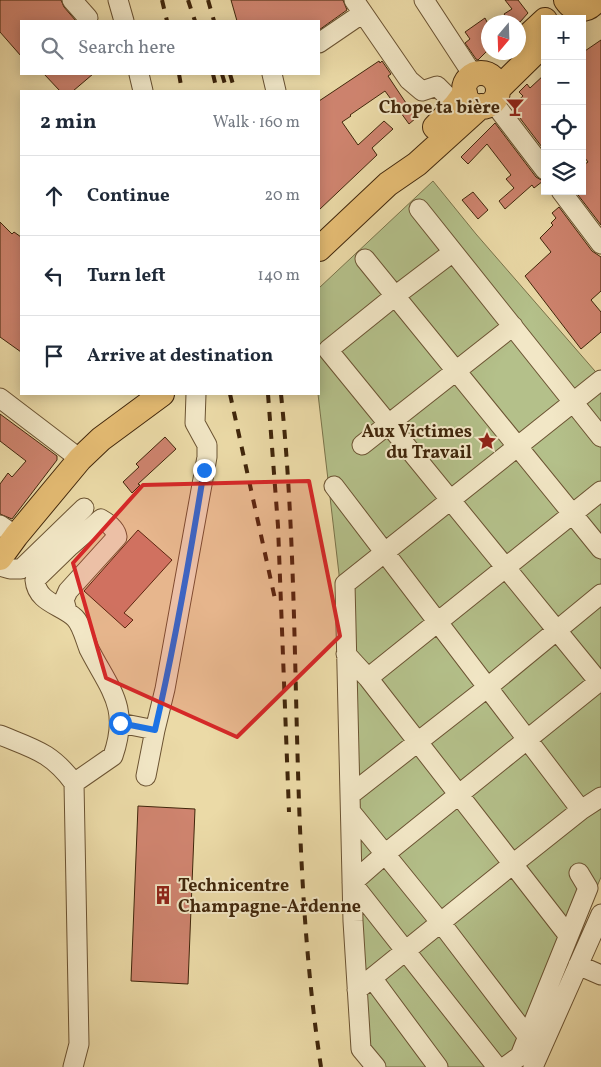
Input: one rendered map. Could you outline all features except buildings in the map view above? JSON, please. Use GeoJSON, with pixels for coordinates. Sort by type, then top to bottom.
{"type":"FeatureCollection","features":[{"type":"Feature","properties":{"kind":"main road"},"geometry":{"type":"LineString","coordinates":[[555,15],[576,6]]}},
{"type":"Feature","properties":{"kind":"main road"},"geometry":{"type":"LineString","coordinates":[[526,37],[541,23]]}},
{"type":"Feature","properties":{"kind":"main road"},"geometry":{"type":"LineString","coordinates":[[479,92],[541,46]]}},
{"type":"Feature","properties":{"kind":"main road"},"geometry":{"type":"LineString","coordinates":[[320,248],[388,184],[417,164],[479,92],[494,68],[502,60]]}},
{"type":"Feature","properties":{"kind":"main road"},"geometry":{"type":"LineString","coordinates":[[36,512],[80,459],[101,439],[161,395]]}},
{"type":"Feature","properties":{"kind":"main road"},"geometry":{"type":"LineString","coordinates":[[0,558],[8,530],[61,496],[137,427],[167,395]]}},
{"type":"Feature","properties":{"kind":"street"},"geometry":{"type":"LineString","coordinates":[[72,0],[88,18]]}},
{"type":"Feature","properties":{"kind":"street"},"geometry":{"type":"LineString","coordinates":[[118,0],[124,20]]}},
{"type":"Feature","properties":{"kind":"street"},"geometry":{"type":"LineString","coordinates":[[424,0],[479,92],[541,165]]}},
{"type":"Feature","properties":{"kind":"street"},"geometry":{"type":"LineString","coordinates":[[320,42],[359,7],[409,80],[422,91],[437,86],[479,92]]}},
{"type":"Feature","properties":{"kind":"street"},"geometry":{"type":"LineString","coordinates":[[139,75],[143,90]]}},
{"type":"Feature","properties":{"kind":"street"},"geometry":{"type":"LineString","coordinates":[[272,75],[276,90]]}},
{"type":"Feature","properties":{"kind":"street"},"geometry":{"type":"LineString","coordinates":[[564,195],[601,244]]}},
{"type":"Feature","properties":{"kind":"street"},"geometry":{"type":"LineString","coordinates":[[419,209],[601,437]]}},
{"type":"Feature","properties":{"kind":"street"},"geometry":{"type":"LineString","coordinates":[[352,883],[385,854],[600,681],[328,350],[453,252]]}},
{"type":"Feature","properties":{"kind":"street"},"geometry":{"type":"LineString","coordinates":[[365,259],[601,549]]}},
{"type":"Feature","properties":{"kind":"street"},"geometry":{"type":"LineString","coordinates":[[362,445],[512,326]]}},
{"type":"Feature","properties":{"kind":"street"},"geometry":{"type":"LineString","coordinates":[[376,1067],[361,1049],[365,984],[352,883],[345,584],[601,380]]}},
{"type":"Feature","properties":{"kind":"street"},"geometry":{"type":"LineString","coordinates":[[146,776],[165,689],[207,456],[207,445],[195,423],[196,395]]}},
{"type":"Feature","properties":{"kind":"street"},"geometry":{"type":"LineString","coordinates":[[0,398],[80,459]]}},
{"type":"Feature","properties":{"kind":"street"},"geometry":{"type":"LineString","coordinates":[[334,486],[581,810]]}},
{"type":"Feature","properties":{"kind":"street"},"geometry":{"type":"LineString","coordinates":[[368,678],[601,491]]}},
{"type":"Feature","properties":{"kind":"street"},"geometry":{"type":"LineString","coordinates":[[0,566],[10,570],[21,569],[84,508]]}},
{"type":"Feature","properties":{"kind":"street"},"geometry":{"type":"LineString","coordinates":[[67,611],[64,600],[68,591],[116,536],[116,532],[101,519],[70,546],[36,580],[39,593],[54,605],[67,611],[77,620],[90,650],[113,693],[119,710],[120,723],[113,756],[74,783]]}},
{"type":"Feature","properties":{"kind":"street"},"geometry":{"type":"LineString","coordinates":[[350,803],[418,742],[601,594]]}},
{"type":"Feature","properties":{"kind":"street"},"geometry":{"type":"LineString","coordinates":[[346,654],[368,678],[568,935]]}},
{"type":"Feature","properties":{"kind":"street"},"geometry":{"type":"LineString","coordinates":[[120,723],[155,730]]}},
{"type":"Feature","properties":{"kind":"street"},"geometry":{"type":"LineString","coordinates":[[0,735],[42,752],[62,767],[74,783],[79,1044],[73,1067]]}},
{"type":"Feature","properties":{"kind":"street"},"geometry":{"type":"LineString","coordinates":[[365,984],[581,810],[601,797]]}},
{"type":"Feature","properties":{"kind":"street"},"geometry":{"type":"LineString","coordinates":[[350,803],[385,854],[441,923],[528,1037]]}},
{"type":"Feature","properties":{"kind":"street"},"geometry":{"type":"LineString","coordinates":[[505,1067],[520,1056],[588,888],[579,873]]}},
{"type":"Feature","properties":{"kind":"street"},"geometry":{"type":"LineString","coordinates":[[352,883],[497,1067]]}},
{"type":"Feature","properties":{"kind":"street"},"geometry":{"type":"LineString","coordinates":[[533,1067],[578,965],[600,921]]}},
{"type":"Feature","properties":{"kind":"street"},"geometry":{"type":"LineString","coordinates":[[578,965],[601,975]]}},
{"type":"Feature","properties":{"kind":"street"},"geometry":{"type":"LineString","coordinates":[[365,984],[438,1067]]}},
{"type":"Feature","properties":{"kind":"highlighted area"},"geometry":{"type":"Polygon","coordinates":[[[309,481],[340,636],[237,737],[106,678],[73,563],[143,485],[309,481]]]}},
{"type":"Feature","properties":{"kind":"green space"},"geometry":{"type":"Polygon","coordinates":[[[433,181],[476,234],[601,378],[601,877],[525,1058],[513,1067],[373,1067],[355,1047],[342,784],[339,574],[318,395],[320,395],[320,287],[433,181]]]}},
{"type":"Feature","properties":{"kind":"railway"},"geometry":{"type":"LineString","coordinates":[[162,0],[167,20]]}},
{"type":"Feature","properties":{"kind":"railway"},"geometry":{"type":"LineString","coordinates":[[188,0],[195,20]]}},
{"type":"Feature","properties":{"kind":"railway"},"geometry":{"type":"LineString","coordinates":[[208,0],[214,20]]}},
{"type":"Feature","properties":{"kind":"railway"},"geometry":{"type":"LineString","coordinates":[[179,75],[182,90]]}},
{"type":"Feature","properties":{"kind":"railway"},"geometry":{"type":"LineString","coordinates":[[213,75],[217,90]]}},
{"type":"Feature","properties":{"kind":"railway"},"geometry":{"type":"LineString","coordinates":[[222,75],[227,90]]}},
{"type":"Feature","properties":{"kind":"railway"},"geometry":{"type":"LineString","coordinates":[[230,75],[235,90]]}},
{"type":"Feature","properties":{"kind":"railway"},"geometry":{"type":"LineString","coordinates":[[230,395],[275,599]]}},
{"type":"Feature","properties":{"kind":"railway"},"geometry":{"type":"LineString","coordinates":[[268,395],[278,526],[289,812]]}},
{"type":"Feature","properties":{"kind":"railway"},"geometry":{"type":"LineString","coordinates":[[281,395],[292,562],[299,815],[310,983],[321,1067]]}},
{"type":"Feature","properties":{"kind":"place","name":"Chope ta bière"},"geometry":{"type":"Point","coordinates":[515,107]}},
{"type":"Feature","properties":{"kind":"place","name":"Aux Victimes du Travail"},"geometry":{"type":"Point","coordinates":[487,441]}},
{"type":"Feature","properties":{"kind":"place","name":"Technicentre Champagne-Ardenne"},"geometry":{"type":"Point","coordinates":[163,895]}},
{"type":"Feature","properties":{"kind":"route"},"geometry":{"type":"LineString","coordinates":[[120,723],[155,730],[165,689],[204,470]]}}]}
